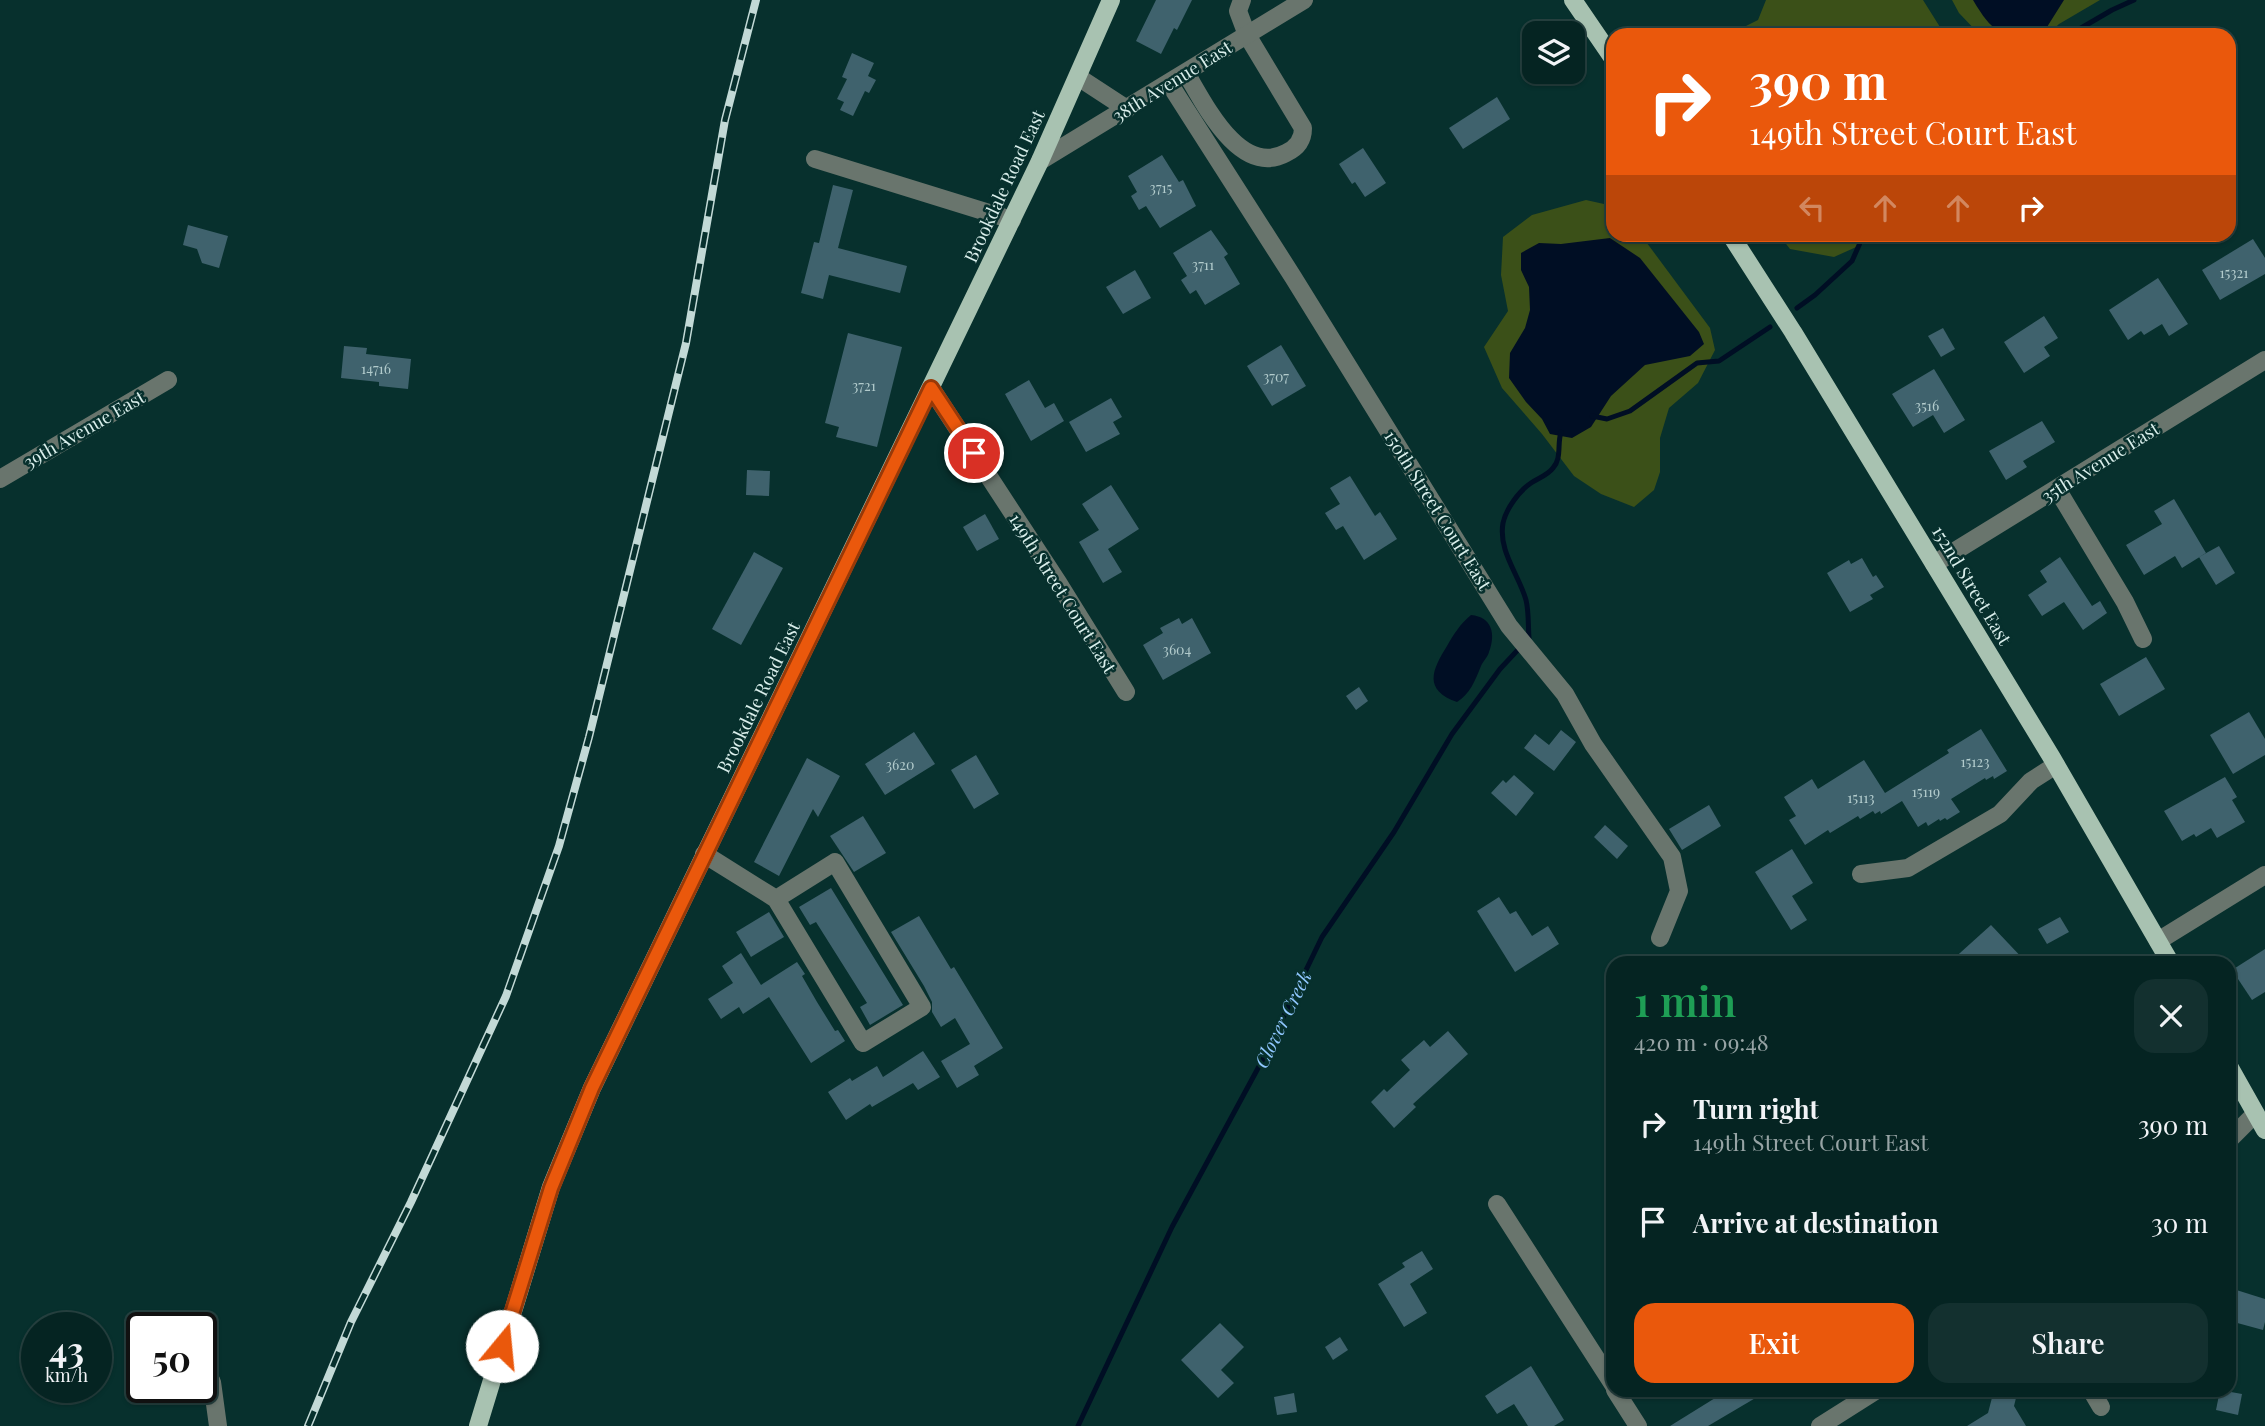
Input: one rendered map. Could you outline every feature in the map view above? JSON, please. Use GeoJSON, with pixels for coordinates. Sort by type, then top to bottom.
{"type":"FeatureCollection","features":[{"type":"Feature","properties":{"kind":"main road","name":"Brookdale Road East"},"geometry":{"type":"LineString","coordinates":[[478,1426],[563,1155],[624,1019],[1041,161],[1111,0]]}},
{"type":"Feature","properties":{"kind":"main road"},"geometry":{"type":"LineString","coordinates":[[1573,0],[1606,48]]}},
{"type":"Feature","properties":{"kind":"main road","name":"152nd Street East"},"geometry":{"type":"LineString","coordinates":[[1735,242],[1793,332],[2056,765],[2167,956]]}},
{"type":"Feature","properties":{"kind":"main road"},"geometry":{"type":"LineString","coordinates":[[2236,1079],[2265,1130]]}},
{"type":"Feature","properties":{"kind":"street"},"geometry":{"type":"LineString","coordinates":[[1186,73],[1218,125],[1240,148],[1250,154],[1272,157],[1283,155],[1299,143],[1303,128],[1247,35],[1238,11],[1242,0]]}},
{"type":"Feature","properties":{"kind":"street","name":"38th Avenue East"},"geometry":{"type":"LineString","coordinates":[[1041,161],[1304,0]]}},
{"type":"Feature","properties":{"kind":"street"},"geometry":{"type":"LineString","coordinates":[[1077,77],[1127,109]]}},
{"type":"Feature","properties":{"kind":"street","name":"150th Street Court East"},"geometry":{"type":"LineString","coordinates":[[1170,83],[1509,626],[1565,694],[1593,744],[1672,857],[1679,891],[1660,937]]}},
{"type":"Feature","properties":{"kind":"street"},"geometry":{"type":"LineString","coordinates":[[815,159],[1012,220]]}},
{"type":"Feature","properties":{"kind":"street","name":"35th Avenue East"},"geometry":{"type":"LineString","coordinates":[[1934,564],[2265,360]]}},
{"type":"Feature","properties":{"kind":"street","name":"39th Avenue East"},"geometry":{"type":"LineString","coordinates":[[0,479],[168,380]]}},
{"type":"Feature","properties":{"kind":"street","name":"149th Street Court East"},"geometry":{"type":"LineString","coordinates":[[931,388],[1126,692]]}},
{"type":"Feature","properties":{"kind":"street"},"geometry":{"type":"LineString","coordinates":[[2057,489],[2116,585],[2144,639]]}},
{"type":"Feature","properties":{"kind":"street"},"geometry":{"type":"LineString","coordinates":[[1861,874],[1908,868],[2000,814],[2031,780],[2056,765]]}},
{"type":"Feature","properties":{"kind":"street"},"geometry":{"type":"LineString","coordinates":[[704,854],[776,898],[863,1043],[922,1007],[835,862],[776,898]]}},
{"type":"Feature","properties":{"kind":"street"},"geometry":{"type":"LineString","coordinates":[[2158,941],[2265,875]]}},
{"type":"Feature","properties":{"kind":"street"},"geometry":{"type":"LineString","coordinates":[[2236,1133],[2255,1114]]}},
{"type":"Feature","properties":{"kind":"street"},"geometry":{"type":"LineString","coordinates":[[1497,1204],[1606,1375]]}},
{"type":"Feature","properties":{"kind":"street"},"geometry":{"type":"LineString","coordinates":[[1620,1397],[1638,1426]]}},
{"type":"Feature","properties":{"kind":"street"},"geometry":{"type":"LineString","coordinates":[[1819,1426],[1866,1397]]}},
{"type":"Feature","properties":{"kind":"street"},"geometry":{"type":"LineString","coordinates":[[2095,1397],[2101,1407]]}},
{"type":"Feature","properties":{"kind":"street"},"geometry":{"type":"LineString","coordinates":[[215,1403],[218,1426]]}},
{"type":"Feature","properties":{"kind":"green space"},"geometry":{"type":"Polygon","coordinates":[[[1766,0],[1923,0],[1941,28],[1742,28],[1758,20],[1766,0]]]}},
{"type":"Feature","properties":{"kind":"green space"},"geometry":{"type":"Polygon","coordinates":[[[1952,0],[2100,0],[2055,28],[1973,28],[1959,13],[1952,0]]]}},
{"type":"Feature","properties":{"kind":"green space"},"geometry":{"type":"Polygon","coordinates":[[[1586,200],[1606,204],[1606,242],[1646,242],[1710,328],[1715,350],[1698,383],[1669,408],[1660,438],[1660,472],[1654,490],[1634,507],[1601,494],[1574,476],[1502,388],[1484,347],[1508,311],[1501,275],[1503,237],[1532,215],[1586,200]]]}},
{"type":"Feature","properties":{"kind":"green space"},"geometry":{"type":"Polygon","coordinates":[[[1784,242],[1867,242],[1834,257],[1790,249],[1784,242]]]}},
{"type":"Feature","properties":{"kind":"water"},"geometry":{"type":"Polygon","coordinates":[[[1973,0],[2064,0],[2046,28],[1996,28],[1987,21],[1973,0]]]}},
{"type":"Feature","properties":{"kind":"water"},"geometry":{"type":"Polygon","coordinates":[[[1606,238],[1606,242],[1616,242],[1640,258],[1699,332],[1704,344],[1690,356],[1645,365],[1611,396],[1591,427],[1572,438],[1550,434],[1542,419],[1509,378],[1510,353],[1525,328],[1530,310],[1529,287],[1521,270],[1521,253],[1539,243],[1561,244],[1606,238]]]}},
{"type":"Feature","properties":{"kind":"water"},"geometry":{"type":"Polygon","coordinates":[[[1471,615],[1488,623],[1492,639],[1472,687],[1457,702],[1439,692],[1435,685],[1435,671],[1455,633],[1471,615]]]}},
{"type":"Feature","properties":{"kind":"building"},"geometry":{"type":"Polygon","coordinates":[[[1156,0],[1192,0],[1161,54],[1136,41],[1156,0]]]}},
{"type":"Feature","properties":{"kind":"building"},"geometry":{"type":"Polygon","coordinates":[[[852,53],[874,63],[868,76],[876,80],[869,93],[865,91],[853,116],[840,110],[844,102],[837,99],[847,79],[842,77],[852,53]]]}},
{"type":"Feature","properties":{"kind":"building"},"geometry":{"type":"Polygon","coordinates":[[[1497,97],[1510,119],[1463,149],[1449,128],[1497,97]]]}},
{"type":"Feature","properties":{"kind":"building"},"geometry":{"type":"Polygon","coordinates":[[[1363,148],[1386,183],[1365,197],[1355,182],[1352,184],[1339,164],[1363,148]]]}},
{"type":"Feature","properties":{"kind":"building"},"geometry":{"type":"Polygon","coordinates":[[[1162,155],[1179,182],[1183,180],[1196,206],[1160,228],[1146,206],[1139,210],[1131,196],[1137,192],[1128,176],[1162,155]]]}},
{"type":"Feature","properties":{"kind":"building"},"geometry":{"type":"Polygon","coordinates":[[[833,185],[853,190],[838,248],[907,266],[900,293],[829,275],[823,299],[801,293],[814,242],[819,243],[833,185]]]}},
{"type":"Feature","properties":{"kind":"building"},"geometry":{"type":"Polygon","coordinates":[[[188,225],[228,236],[219,268],[202,263],[197,249],[183,245],[188,225]]]}},
{"type":"Feature","properties":{"kind":"building"},"geometry":{"type":"Polygon","coordinates":[[[1211,230],[1228,254],[1224,257],[1240,284],[1205,305],[1196,290],[1190,294],[1181,280],[1187,276],[1173,253],[1211,230]]]}},
{"type":"Feature","properties":{"kind":"building"},"geometry":{"type":"Polygon","coordinates":[[[2253,239],[2265,258],[2265,274],[2220,300],[2202,270],[2253,239]]]}},
{"type":"Feature","properties":{"kind":"building"},"geometry":{"type":"Polygon","coordinates":[[[1135,270],[1151,298],[1123,314],[1106,287],[1135,270]]]}},
{"type":"Feature","properties":{"kind":"building"},"geometry":{"type":"Polygon","coordinates":[[[2158,278],[2188,324],[2169,336],[2162,324],[2144,335],[2141,331],[2128,340],[2109,310],[2158,278]]]}},
{"type":"Feature","properties":{"kind":"building"},"geometry":{"type":"Polygon","coordinates":[[[2044,316],[2058,338],[2044,347],[2050,356],[2024,373],[2004,342],[2044,316]]]}},
{"type":"Feature","properties":{"kind":"building"},"geometry":{"type":"Polygon","coordinates":[[[1943,328],[1955,349],[1941,357],[1928,336],[1943,328]]]}},
{"type":"Feature","properties":{"kind":"building"},"geometry":{"type":"Polygon","coordinates":[[[848,333],[902,347],[877,447],[836,437],[839,427],[825,423],[848,333]]]}},
{"type":"Feature","properties":{"kind":"building"},"geometry":{"type":"Polygon","coordinates":[[[1281,345],[1306,386],[1272,406],[1247,366],[1281,345]]]}},
{"type":"Feature","properties":{"kind":"building"},"geometry":{"type":"Polygon","coordinates":[[[344,346],[367,348],[366,354],[411,359],[408,389],[379,386],[379,382],[341,378],[344,346]]]}},
{"type":"Feature","properties":{"kind":"building"},"geometry":{"type":"Polygon","coordinates":[[[1934,369],[1965,420],[1944,433],[1933,415],[1913,427],[1892,394],[1934,369]]]}},
{"type":"Feature","properties":{"kind":"building"},"geometry":{"type":"Polygon","coordinates":[[[1029,380],[1045,408],[1054,403],[1064,421],[1031,441],[1005,394],[1029,380]]]}},
{"type":"Feature","properties":{"kind":"building"},"geometry":{"type":"Polygon","coordinates":[[[1111,398],[1122,417],[1113,422],[1120,434],[1086,452],[1069,422],[1111,398]]]}},
{"type":"Feature","properties":{"kind":"building"},"geometry":{"type":"Polygon","coordinates":[[[2042,421],[2055,442],[2023,461],[2027,467],[2006,480],[1989,451],[2042,421]]]}},
{"type":"Feature","properties":{"kind":"building"},"geometry":{"type":"Polygon","coordinates":[[[747,470],[770,471],[769,496],[746,495],[747,470]]]}},
{"type":"Feature","properties":{"kind":"building"},"geometry":{"type":"Polygon","coordinates":[[[1350,476],[1375,516],[1380,512],[1397,539],[1364,560],[1343,526],[1336,530],[1325,513],[1340,504],[1330,488],[1350,476]]]}},
{"type":"Feature","properties":{"kind":"building"},"geometry":{"type":"Polygon","coordinates":[[[1111,485],[1139,529],[1108,549],[1122,572],[1103,583],[1079,542],[1099,530],[1082,504],[1111,485]]]}},
{"type":"Feature","properties":{"kind":"building"},"geometry":{"type":"Polygon","coordinates":[[[2174,499],[2206,553],[2182,568],[2175,556],[2144,575],[2126,545],[2162,524],[2154,511],[2174,499]]]}},
{"type":"Feature","properties":{"kind":"building"},"geometry":{"type":"Polygon","coordinates":[[[985,514],[999,539],[977,551],[963,527],[985,514]]]}},
{"type":"Feature","properties":{"kind":"building"},"geometry":{"type":"Polygon","coordinates":[[[2219,546],[2235,573],[2216,585],[2199,557],[2219,546]]]}},
{"type":"Feature","properties":{"kind":"building"},"geometry":{"type":"Polygon","coordinates":[[[754,552],[783,568],[741,645],[712,629],[754,552]]]}},
{"type":"Feature","properties":{"kind":"building"},"geometry":{"type":"Polygon","coordinates":[[[2060,557],[2092,606],[2100,601],[2107,613],[2083,630],[2064,602],[2042,616],[2028,595],[2047,582],[2040,571],[2060,557]]]}},
{"type":"Feature","properties":{"kind":"building"},"geometry":{"type":"Polygon","coordinates":[[[1862,558],[1873,577],[1876,575],[1884,587],[1870,595],[1873,599],[1850,612],[1827,573],[1849,560],[1851,564],[1862,558]]]}},
{"type":"Feature","properties":{"kind":"building"},"geometry":{"type":"Polygon","coordinates":[[[1179,618],[1182,624],[1192,618],[1211,653],[1163,680],[1143,645],[1163,633],[1160,628],[1179,618]]]}},
{"type":"Feature","properties":{"kind":"building"},"geometry":{"type":"Polygon","coordinates":[[[2146,657],[2165,689],[2119,716],[2100,684],[2146,657]]]}},
{"type":"Feature","properties":{"kind":"building"},"geometry":{"type":"Polygon","coordinates":[[[1359,687],[1368,701],[1356,710],[1346,696],[1359,687]]]}},
{"type":"Feature","properties":{"kind":"building"},"geometry":{"type":"Polygon","coordinates":[[[2249,712],[2265,739],[2265,755],[2233,774],[2210,735],[2249,712]]]}},
{"type":"Feature","properties":{"kind":"building"},"geometry":{"type":"Polygon","coordinates":[[[1981,729],[2007,771],[1994,779],[1993,776],[1986,780],[1985,778],[1951,799],[1960,812],[1947,820],[1939,819],[1928,826],[1926,822],[1918,827],[1902,801],[1881,814],[1880,811],[1875,814],[1873,811],[1860,819],[1858,816],[1830,833],[1828,830],[1805,845],[1789,820],[1796,816],[1784,797],[1812,779],[1818,789],[1864,760],[1885,793],[1949,753],[1947,750],[1981,729]]]}},
{"type":"Feature","properties":{"kind":"building"},"geometry":{"type":"Polygon","coordinates":[[[1561,730],[1576,742],[1554,771],[1524,748],[1535,734],[1549,745],[1561,730]]]}},
{"type":"Feature","properties":{"kind":"building"},"geometry":{"type":"Polygon","coordinates":[[[914,732],[935,764],[885,795],[865,764],[914,732]]]}},
{"type":"Feature","properties":{"kind":"building"},"geometry":{"type":"Polygon","coordinates":[[[976,755],[999,794],[974,809],[951,770],[976,755]]]}},
{"type":"Feature","properties":{"kind":"building"},"geometry":{"type":"Polygon","coordinates":[[[807,758],[840,776],[818,817],[813,809],[779,876],[754,862],[807,758]]]}},
{"type":"Feature","properties":{"kind":"building"},"geometry":{"type":"Polygon","coordinates":[[[1514,775],[1534,793],[1516,816],[1491,793],[1503,780],[1506,783],[1514,775]]]}},
{"type":"Feature","properties":{"kind":"building"},"geometry":{"type":"Polygon","coordinates":[[[2225,777],[2237,797],[2232,800],[2245,822],[2217,838],[2211,828],[2182,841],[2164,811],[2225,777]]]}},
{"type":"Feature","properties":{"kind":"building"},"geometry":{"type":"Polygon","coordinates":[[[1709,805],[1721,826],[1682,850],[1669,829],[1709,805]]]}},
{"type":"Feature","properties":{"kind":"building"},"geometry":{"type":"Polygon","coordinates":[[[863,816],[886,853],[854,872],[830,836],[863,816]]]}},
{"type":"Feature","properties":{"kind":"building"},"geometry":{"type":"Polygon","coordinates":[[[1605,825],[1628,846],[1617,859],[1594,837],[1605,825]]]}},
{"type":"Feature","properties":{"kind":"building"},"geometry":{"type":"Polygon","coordinates":[[[1792,849],[1813,883],[1792,896],[1807,920],[1791,930],[1755,872],[1792,849]]]}},
{"type":"Feature","properties":{"kind":"building"},"geometry":{"type":"Polygon","coordinates":[[[831,888],[903,1005],[870,1025],[860,1007],[867,1003],[816,922],[810,925],[799,907],[831,888]]]}},
{"type":"Feature","properties":{"kind":"building"},"geometry":{"type":"Polygon","coordinates":[[[1499,897],[1510,914],[1516,911],[1532,936],[1548,926],[1559,944],[1515,972],[1477,911],[1499,897]]]}},
{"type":"Feature","properties":{"kind":"building"},"geometry":{"type":"Polygon","coordinates":[[[769,912],[784,937],[751,957],[736,932],[769,912]]]}},
{"type":"Feature","properties":{"kind":"building"},"geometry":{"type":"Polygon","coordinates":[[[919,916],[951,969],[954,967],[1003,1048],[974,1066],[979,1075],[957,1088],[941,1061],[970,1044],[955,1018],[941,1027],[932,1012],[932,1002],[924,986],[891,932],[919,916]]]}},
{"type":"Feature","properties":{"kind":"building"},"geometry":{"type":"Polygon","coordinates":[[[2060,917],[2069,932],[2047,944],[2038,929],[2060,917]]]}},
{"type":"Feature","properties":{"kind":"building"},"geometry":{"type":"Polygon","coordinates":[[[1991,925],[2020,956],[1957,956],[1991,925]]]}},
{"type":"Feature","properties":{"kind":"building"},"geometry":{"type":"Polygon","coordinates":[[[2265,949],[2265,992],[2252,1000],[2236,976],[2236,967],[2265,949]]]}},
{"type":"Feature","properties":{"kind":"building"},"geometry":{"type":"Polygon","coordinates":[[[741,953],[761,985],[797,962],[817,1002],[835,1031],[838,1030],[845,1041],[811,1063],[769,997],[743,1014],[739,1007],[721,1019],[708,999],[733,983],[722,966],[741,953]]]}},
{"type":"Feature","properties":{"kind":"building"},"geometry":{"type":"Polygon","coordinates":[[[1448,1031],[1468,1054],[1413,1104],[1416,1107],[1394,1128],[1371,1102],[1384,1089],[1387,1092],[1410,1070],[1401,1060],[1424,1040],[1430,1047],[1448,1031]]]}},
{"type":"Feature","properties":{"kind":"building"},"geometry":{"type":"Polygon","coordinates":[[[923,1051],[940,1077],[918,1090],[913,1083],[872,1107],[870,1104],[846,1120],[828,1092],[877,1066],[883,1077],[923,1051]]]}},
{"type":"Feature","properties":{"kind":"building"},"geometry":{"type":"Polygon","coordinates":[[[1422,1251],[1433,1269],[1410,1284],[1427,1313],[1404,1327],[1378,1284],[1405,1267],[1402,1263],[1422,1251]]]}},
{"type":"Feature","properties":{"kind":"building"},"geometry":{"type":"Polygon","coordinates":[[[2236,1290],[2265,1299],[2263,1330],[2236,1323],[2236,1290]]]}},
{"type":"Feature","properties":{"kind":"building"},"geometry":{"type":"Polygon","coordinates":[[[1220,1323],[1244,1347],[1221,1370],[1234,1383],[1218,1398],[1181,1360],[1220,1323]]]}},
{"type":"Feature","properties":{"kind":"building"},"geometry":{"type":"Polygon","coordinates":[[[1340,1337],[1348,1350],[1333,1360],[1325,1347],[1340,1337]]]}},
{"type":"Feature","properties":{"kind":"building"},"geometry":{"type":"Polygon","coordinates":[[[1531,1366],[1564,1420],[1554,1426],[1528,1426],[1514,1404],[1497,1414],[1485,1396],[1531,1366]]]}},
{"type":"Feature","properties":{"kind":"building"},"geometry":{"type":"Polygon","coordinates":[[[1294,1393],[1297,1412],[1277,1415],[1274,1397],[1294,1393]]]}},
{"type":"Feature","properties":{"kind":"building"},"geometry":{"type":"Polygon","coordinates":[[[2236,1393],[2242,1394],[2238,1415],[2216,1410],[2219,1397],[2236,1397],[2236,1393]]]}},
{"type":"Feature","properties":{"kind":"building"},"geometry":{"type":"Polygon","coordinates":[[[1717,1397],[1757,1397],[1708,1426],[1670,1426],[1717,1397]]]}},
{"type":"Feature","properties":{"kind":"building"},"geometry":{"type":"Polygon","coordinates":[[[1992,1397],[2016,1397],[2014,1406],[2026,1426],[1967,1426],[1988,1413],[1992,1397]]]}},
{"type":"Feature","properties":{"kind":"waterway"},"geometry":{"type":"LineString","coordinates":[[2081,28],[2134,0]]}},
{"type":"Feature","properties":{"kind":"waterway"},"geometry":{"type":"LineString","coordinates":[[1797,308],[1852,261],[1860,242]]}},
{"type":"Feature","properties":{"kind":"waterway"},"geometry":{"type":"LineString","coordinates":[[1592,416],[1607,419],[1630,411],[1697,363],[1719,361],[1770,327]]}},
{"type":"Feature","properties":{"kind":"waterway","name":"Clover Creek"},"geometry":{"type":"LineString","coordinates":[[1078,1426],[1172,1227],[1263,1059],[1322,937],[1394,832],[1452,734],[1500,669],[1529,638],[1526,600],[1506,553],[1503,523],[1507,512],[1526,486],[1548,473],[1556,464],[1561,432]]}},
{"type":"Feature","properties":{"kind":"railway"},"geometry":{"type":"LineString","coordinates":[[308,1426],[351,1322],[411,1202],[506,996],[559,846],[589,737],[686,343],[725,120],[756,0]]}},
{"type":"Feature","properties":{"kind":"route"},"geometry":{"type":"LineString","coordinates":[[502,1346],[551,1188],[592,1088],[931,388],[974,453]]}}]}
